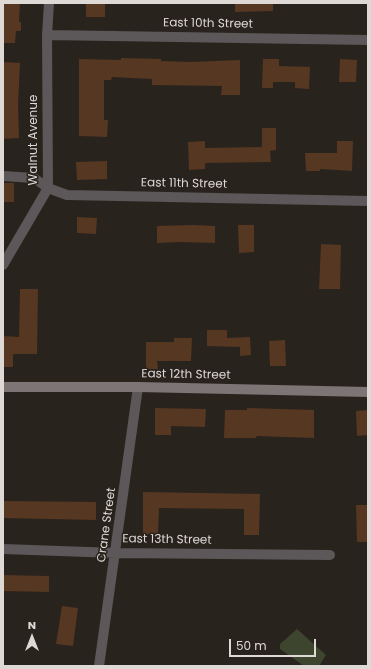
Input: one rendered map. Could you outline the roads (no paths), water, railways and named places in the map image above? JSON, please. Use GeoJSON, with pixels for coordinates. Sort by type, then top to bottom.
{"type":"FeatureCollection","features":[{"type":"Feature","properties":{"kind":"main road","name":"East 12th Street"},"geometry":{"type":"LineString","coordinates":[[3,387],[138,387],[368,392]]}},
{"type":"Feature","properties":{"kind":"street","name":"Walnut Avenue"},"geometry":{"type":"LineString","coordinates":[[3,266],[48,188],[47,35],[49,3]]}},
{"type":"Feature","properties":{"kind":"street","name":"East 10th Street"},"geometry":{"type":"LineString","coordinates":[[47,35],[368,40]]}},
{"type":"Feature","properties":{"kind":"street","name":"East 11th Street"},"geometry":{"type":"LineString","coordinates":[[3,176],[34,178],[48,188],[67,194],[368,201]]}},
{"type":"Feature","properties":{"kind":"street","name":"Crane Street"},"geometry":{"type":"LineString","coordinates":[[99,666],[138,387]]}},
{"type":"Feature","properties":{"kind":"street","name":"East 13th Street"},"geometry":{"type":"LineString","coordinates":[[3,549],[330,555]]}}]}
